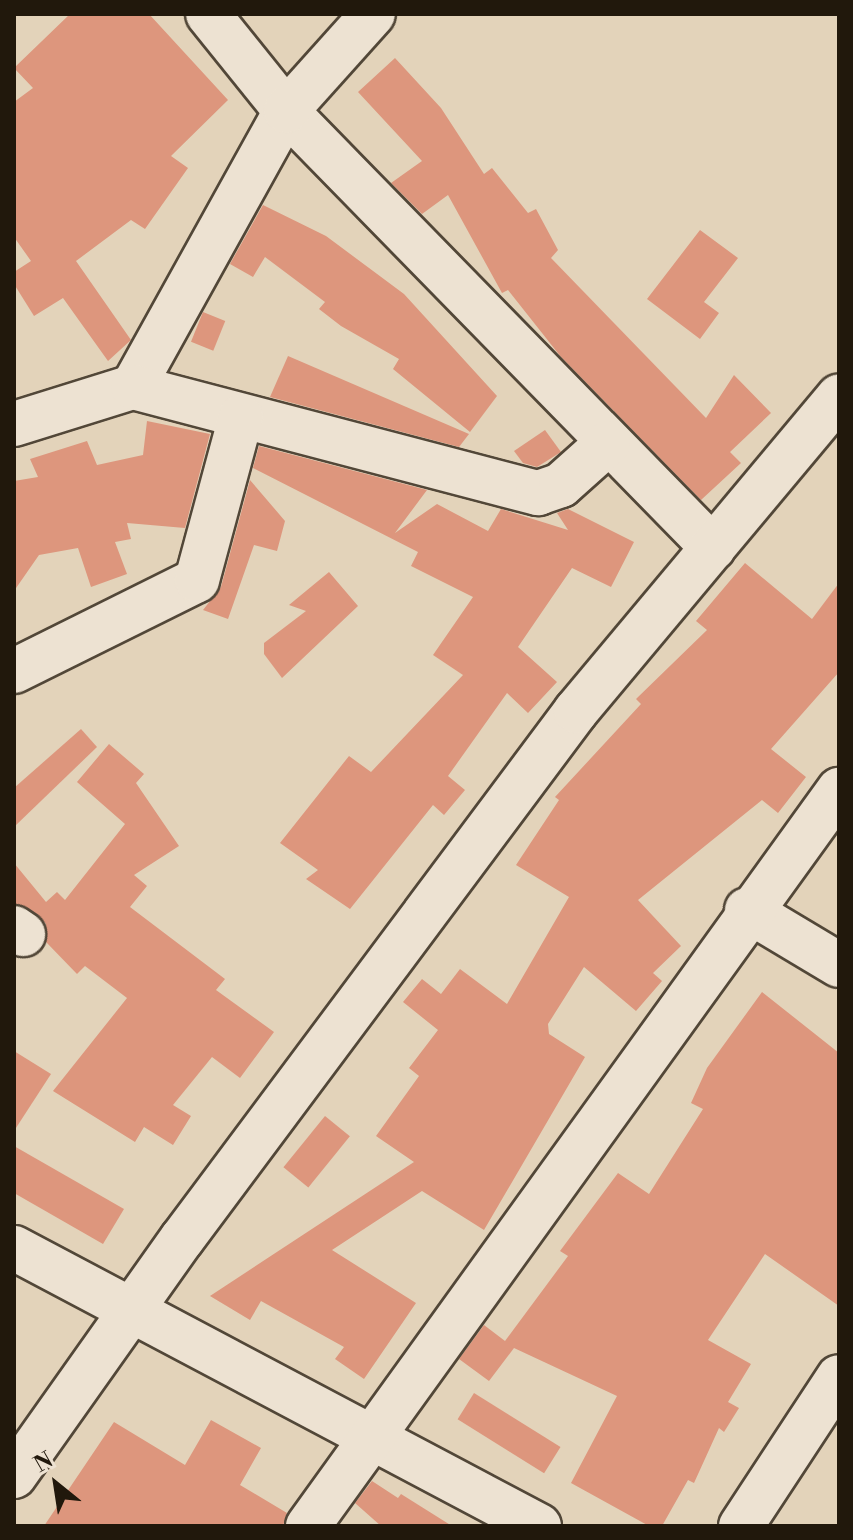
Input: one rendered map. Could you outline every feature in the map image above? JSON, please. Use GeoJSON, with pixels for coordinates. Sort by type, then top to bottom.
{"type":"FeatureCollection","features":[{"type":"Feature","properties":{"kind":"street"},"geometry":{"type":"LineString","coordinates":[[208,14],[286,111],[713,548]]}},
{"type":"Feature","properties":{"kind":"street"},"geometry":{"type":"LineString","coordinates":[[133,387],[286,111],[373,14]]}},
{"type":"Feature","properties":{"kind":"street"},"geometry":{"type":"LineString","coordinates":[[14,424],[133,387],[538,493],[561,485],[608,443]]}},
{"type":"Feature","properties":{"kind":"street"},"geometry":{"type":"LineString","coordinates":[[14,1476],[576,711],[839,396]]}},
{"type":"Feature","properties":{"kind":"street"},"geometry":{"type":"LineString","coordinates":[[14,671],[197,580],[241,417]]}},
{"type":"Feature","properties":{"kind":"street"},"geometry":{"type":"LineString","coordinates":[[308,1526],[747,910],[839,790]]}},
{"type":"Feature","properties":{"kind":"street"},"geometry":{"type":"LineString","coordinates":[[747,910],[839,965]]}},
{"type":"Feature","properties":{"kind":"street"},"geometry":{"type":"LineString","coordinates":[[14,1248],[373,1434],[539,1526]]}},
{"type":"Feature","properties":{"kind":"street"},"geometry":{"type":"LineString","coordinates":[[741,1526],[839,1377]]}},
{"type":"Feature","properties":{"kind":"building"},"geometry":{"type":"Polygon","coordinates":[[[70,14],[149,14],[228,100],[171,156],[188,168],[145,229],[131,220],[76,261],[131,340],[108,361],[63,298],[34,316],[14,284],[14,272],[31,261],[14,237],[14,102],[33,88],[14,68],[70,14]]]}},
{"type":"Feature","properties":{"kind":"building"},"geometry":{"type":"Polygon","coordinates":[[[395,58],[441,108],[484,174],[492,168],[528,213],[536,209],[558,250],[551,258],[706,418],[734,375],[771,413],[730,452],[741,463],[701,500],[561,357],[508,290],[502,293],[448,195],[422,214],[391,183],[422,161],[358,92],[395,58]]]}},
{"type":"Feature","properties":{"kind":"building"},"geometry":{"type":"Polygon","coordinates":[[[263,205],[326,236],[404,294],[497,396],[470,432],[393,369],[399,359],[341,326],[319,309],[325,302],[265,257],[253,277],[230,264],[263,205]]]}},
{"type":"Feature","properties":{"kind":"building"},"geometry":{"type":"Polygon","coordinates":[[[700,230],[738,258],[704,302],[719,313],[700,339],[647,299],[700,230]]]}},
{"type":"Feature","properties":{"kind":"building"},"geometry":{"type":"Polygon","coordinates":[[[203,312],[225,321],[213,351],[191,342],[203,312]]]}},
{"type":"Feature","properties":{"kind":"building"},"geometry":{"type":"Polygon","coordinates":[[[288,356],[469,434],[459,447],[270,397],[288,356]]]}},
{"type":"Feature","properties":{"kind":"building"},"geometry":{"type":"Polygon","coordinates":[[[147,421],[210,434],[185,528],[127,523],[131,539],[115,542],[127,574],[91,587],[78,548],[39,555],[14,591],[14,481],[38,477],[30,459],[87,441],[97,465],[143,455],[147,421]]]}},
{"type":"Feature","properties":{"kind":"building"},"geometry":{"type":"Polygon","coordinates":[[[545,430],[561,452],[537,467],[523,463],[514,451],[545,430]]]}},
{"type":"Feature","properties":{"kind":"building"},"geometry":{"type":"Polygon","coordinates":[[[259,446],[427,490],[395,533],[437,504],[488,531],[501,509],[568,530],[557,513],[568,509],[634,542],[611,587],[572,568],[518,647],[557,682],[528,713],[507,693],[448,776],[465,790],[444,815],[433,805],[350,909],[306,879],[318,870],[280,843],[349,756],[371,772],[463,675],[433,655],[473,597],[411,566],[418,552],[253,468],[259,446]]]}},
{"type":"Feature","properties":{"kind":"building"},"geometry":{"type":"Polygon","coordinates":[[[250,480],[285,521],[277,551],[254,545],[228,619],[203,610],[221,587],[250,480]]]}},
{"type":"Feature","properties":{"kind":"building"},"geometry":{"type":"Polygon","coordinates":[[[745,563],[812,619],[839,583],[839,672],[771,749],[806,777],[778,813],[762,800],[638,900],[681,946],[653,973],[662,981],[636,1011],[584,967],[548,1024],[549,1034],[585,1057],[484,1230],[422,1191],[332,1250],[416,1303],[364,1379],[335,1359],[344,1347],[261,1301],[250,1320],[210,1296],[414,1162],[376,1136],[419,1076],[409,1068],[438,1030],[403,1002],[422,979],[441,994],[460,969],[507,1004],[569,897],[516,865],[559,800],[555,797],[641,704],[636,699],[707,630],[696,621],[745,563]]]}},
{"type":"Feature","properties":{"kind":"building"},"geometry":{"type":"Polygon","coordinates":[[[329,572],[358,606],[282,678],[264,654],[264,643],[306,611],[289,605],[329,572]]]}},
{"type":"Feature","properties":{"kind":"building"},"geometry":{"type":"Polygon","coordinates":[[[81,729],[97,747],[14,827],[14,788],[81,729]]]}},
{"type":"Feature","properties":{"kind":"building"},"geometry":{"type":"Polygon","coordinates":[[[109,744],[144,774],[136,783],[179,846],[134,875],[147,886],[130,907],[225,979],[216,990],[274,1032],[240,1078],[212,1057],[173,1105],[191,1116],[173,1145],[144,1127],[135,1142],[53,1091],[127,998],[85,966],[77,974],[46,942],[46,924],[37,914],[14,903],[14,863],[46,902],[57,892],[65,900],[125,824],[77,782],[109,744]]]}},
{"type":"Feature","properties":{"kind":"building"},"geometry":{"type":"Polygon","coordinates":[[[762,992],[839,1053],[839,1306],[765,1254],[708,1340],[751,1364],[728,1402],[739,1408],[724,1432],[719,1428],[694,1483],[688,1480],[662,1526],[649,1526],[571,1483],[617,1396],[514,1348],[489,1381],[459,1359],[484,1325],[505,1341],[568,1256],[560,1251],[618,1173],[649,1194],[703,1109],[691,1103],[707,1068],[762,992]]]}},
{"type":"Feature","properties":{"kind":"building"},"geometry":{"type":"Polygon","coordinates":[[[14,1051],[51,1074],[14,1131],[14,1051]]]}},
{"type":"Feature","properties":{"kind":"building"},"geometry":{"type":"Polygon","coordinates":[[[325,1116],[350,1136],[308,1187],[283,1167],[325,1116]]]}},
{"type":"Feature","properties":{"kind":"building"},"geometry":{"type":"Polygon","coordinates":[[[14,1146],[124,1209],[103,1244],[14,1193],[14,1146]]]}},
{"type":"Feature","properties":{"kind":"building"},"geometry":{"type":"Polygon","coordinates":[[[474,1393],[561,1447],[544,1473],[458,1419],[474,1393]]]}},
{"type":"Feature","properties":{"kind":"building"},"geometry":{"type":"Polygon","coordinates":[[[211,1420],[261,1448],[240,1485],[287,1513],[283,1526],[44,1526],[114,1422],[185,1465],[211,1420]]]}},
{"type":"Feature","properties":{"kind":"building"},"geometry":{"type":"Polygon","coordinates":[[[372,1481],[398,1498],[401,1494],[452,1526],[381,1526],[355,1503],[372,1481]]]}}]}
